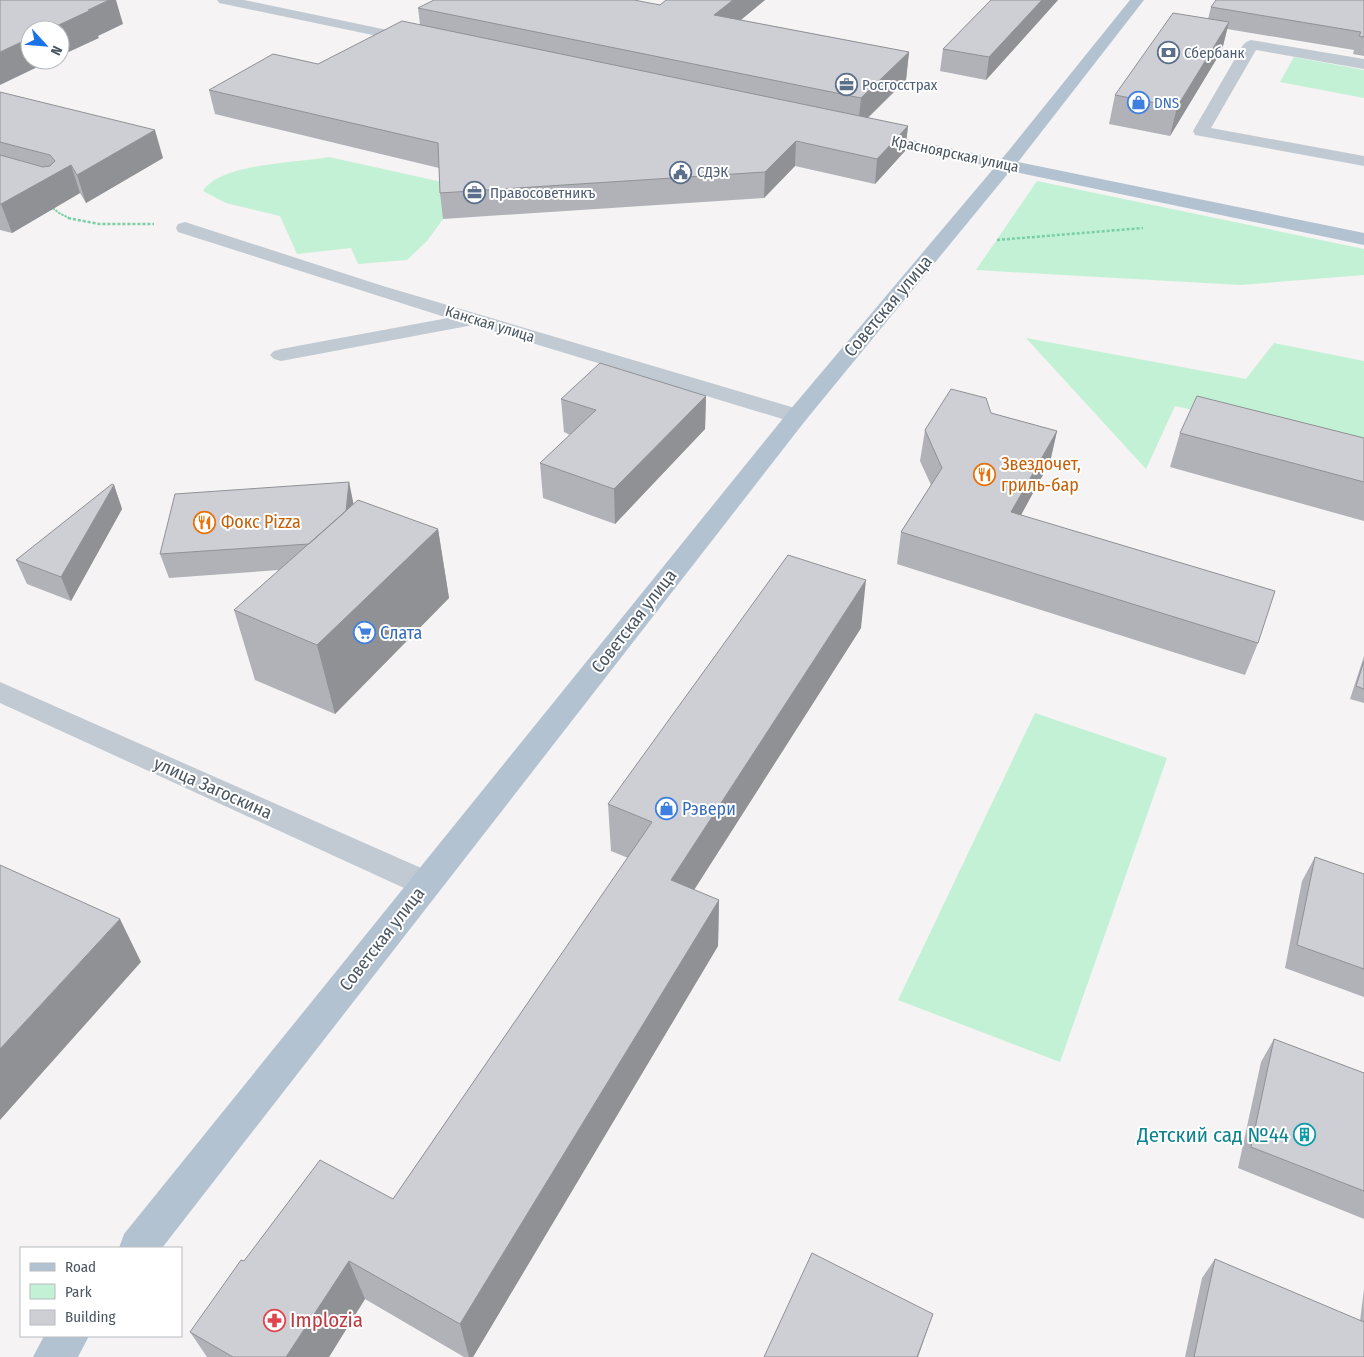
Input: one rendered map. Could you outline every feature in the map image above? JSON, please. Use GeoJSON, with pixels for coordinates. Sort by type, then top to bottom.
{"type":"FeatureCollection","features":[{"type":"Feature","properties":{"kind":"main road","name":"Советская улица"},"geometry":{"type":"LineString","coordinates":[[139,1247],[797,416],[1006,165],[1137,0]]}},
{"type":"Feature","properties":{"kind":"main road","name":"Красноярская улица"},"geometry":{"type":"LineString","coordinates":[[1006,165],[1364,239]]}},
{"type":"Feature","properties":{"kind":"main road"},"geometry":{"type":"LineString","coordinates":[[53,1357],[68,1337]]}},
{"type":"Feature","properties":{"kind":"street"},"geometry":{"type":"LineString","coordinates":[[224,0],[434,44]]}},
{"type":"Feature","properties":{"kind":"street"},"geometry":{"type":"LineString","coordinates":[[1364,64],[1251,45],[1201,131],[1364,161]]}},
{"type":"Feature","properties":{"kind":"street","name":"Красноярская улица"},"geometry":{"type":"LineString","coordinates":[[857,133],[1006,165]]}},
{"type":"Feature","properties":{"kind":"street","name":"Канская улица"},"geometry":{"type":"LineString","coordinates":[[185,228],[474,319],[797,416]]}},
{"type":"Feature","properties":{"kind":"street"},"geometry":{"type":"LineString","coordinates":[[281,355],[474,319]]}},
{"type":"Feature","properties":{"kind":"street","name":"улица Загоскина"},"geometry":{"type":"LineString","coordinates":[[0,692],[426,884]]}},
{"type":"Feature","properties":{"kind":"path"},"geometry":{"type":"LineString","coordinates":[[46,202],[56,214],[93,224],[134,226],[164,223],[185,228]]}},
{"type":"Feature","properties":{"kind":"path"},"geometry":{"type":"LineString","coordinates":[[997,240],[1146,228]]}},
{"type":"Feature","properties":{"kind":"green space"},"geometry":{"type":"Polygon","coordinates":[[[1294,57],[1364,70],[1364,98],[1280,82],[1294,57]]]}},
{"type":"Feature","properties":{"kind":"green space"},"geometry":{"type":"Polygon","coordinates":[[[329,157],[442,182],[443,219],[427,241],[407,260],[358,264],[351,248],[297,254],[280,216],[226,203],[203,191],[212,182],[242,170],[329,157]]]}},
{"type":"Feature","properties":{"kind":"green space"},"geometry":{"type":"Polygon","coordinates":[[[1037,181],[1364,249],[1364,275],[1240,285],[976,270],[1037,181]]]}},
{"type":"Feature","properties":{"kind":"green space"},"geometry":{"type":"Polygon","coordinates":[[[1026,338],[1246,379],[1274,343],[1364,361],[1364,448],[1175,406],[1146,469],[1026,338]]]}},
{"type":"Feature","properties":{"kind":"green space"},"geometry":{"type":"Polygon","coordinates":[[[1035,713],[1167,758],[1060,1062],[898,1000],[1035,713]]]}},
{"type":"Feature","properties":{"kind":"building"},"geometry":{"type":"Polygon","coordinates":[[[0,0],[109,0],[70,20],[20,20],[20,43],[0,52],[0,0]]]}},
{"type":"Feature","properties":{"kind":"building"},"geometry":{"type":"Polygon","coordinates":[[[434,0],[634,0],[660,5],[666,0],[733,0],[714,15],[909,52],[861,98],[418,8],[434,0]]]}},
{"type":"Feature","properties":{"kind":"building"},"geometry":{"type":"Polygon","coordinates":[[[991,0],[1042,0],[989,57],[943,49],[991,0]]]}},
{"type":"Feature","properties":{"kind":"building"},"geometry":{"type":"Polygon","coordinates":[[[1216,0],[1364,0],[1364,37],[1359,36],[1361,32],[1211,7],[1216,0]]]}},
{"type":"Feature","properties":{"kind":"building"},"geometry":{"type":"Polygon","coordinates":[[[1173,13],[1229,22],[1177,107],[1115,95],[1173,13]]]}},
{"type":"Feature","properties":{"kind":"building"},"geometry":{"type":"Polygon","coordinates":[[[402,21],[908,126],[877,159],[796,141],[765,172],[440,193],[438,143],[209,90],[273,54],[318,64],[402,21]]]}},
{"type":"Feature","properties":{"kind":"building"},"geometry":{"type":"Polygon","coordinates":[[[0,92],[155,130],[77,175],[71,165],[0,204],[0,155],[43,167],[50,166],[55,161],[50,155],[0,142],[0,92]]]}},
{"type":"Feature","properties":{"kind":"building"},"geometry":{"type":"Polygon","coordinates":[[[600,363],[706,396],[614,489],[540,463],[596,410],[561,399],[600,363]]]}},
{"type":"Feature","properties":{"kind":"building"},"geometry":{"type":"Polygon","coordinates":[[[951,389],[986,398],[991,413],[1057,431],[1011,512],[1275,591],[1258,643],[901,532],[942,468],[925,430],[951,389]]]}},
{"type":"Feature","properties":{"kind":"building"},"geometry":{"type":"Polygon","coordinates":[[[1197,396],[1364,438],[1364,482],[1180,433],[1197,396]]]}},
{"type":"Feature","properties":{"kind":"building"},"geometry":{"type":"Polygon","coordinates":[[[349,482],[346,511],[309,544],[160,554],[175,494],[349,482]]]}},
{"type":"Feature","properties":{"kind":"building"},"geometry":{"type":"Polygon","coordinates":[[[112,484],[114,485],[61,577],[16,560],[112,484]]]}},
{"type":"Feature","properties":{"kind":"building"},"geometry":{"type":"Polygon","coordinates":[[[358,500],[438,529],[317,645],[234,610],[358,500]]]}},
{"type":"Feature","properties":{"kind":"building"},"geometry":{"type":"Polygon","coordinates":[[[788,555],[866,580],[671,880],[719,900],[460,1324],[349,1261],[286,1357],[233,1357],[190,1332],[241,1260],[244,1261],[320,1160],[393,1199],[652,822],[608,804],[788,555]]]}},
{"type":"Feature","properties":{"kind":"building"},"geometry":{"type":"Polygon","coordinates":[[[1364,661],[1364,689],[1356,686],[1364,661]]]}},
{"type":"Feature","properties":{"kind":"building"},"geometry":{"type":"Polygon","coordinates":[[[1315,857],[1364,874],[1364,969],[1297,945],[1315,857]]]}},
{"type":"Feature","properties":{"kind":"building"},"geometry":{"type":"Polygon","coordinates":[[[0,865],[120,919],[0,1049],[0,865]]]}},
{"type":"Feature","properties":{"kind":"building","name":"Детский сад №44"},"geometry":{"type":"Polygon","coordinates":[[[1274,1039],[1364,1073],[1364,1191],[1251,1147],[1274,1039]]]}},
{"type":"Feature","properties":{"kind":"building"},"geometry":{"type":"Polygon","coordinates":[[[812,1253],[933,1314],[917,1357],[764,1357],[812,1253]]]}},
{"type":"Feature","properties":{"kind":"building"},"geometry":{"type":"Polygon","coordinates":[[[1215,1259],[1364,1322],[1364,1357],[1194,1357],[1215,1259]]]}},
{"type":"Feature","properties":{"kind":"place","name":"Сбербанк"},"geometry":{"type":"Point","coordinates":[1168,53]}},
{"type":"Feature","properties":{"kind":"place","name":"Росгосстрах"},"geometry":{"type":"Point","coordinates":[846,85]}},
{"type":"Feature","properties":{"kind":"place","name":"DNS"},"geometry":{"type":"Point","coordinates":[1138,103]}},
{"type":"Feature","properties":{"kind":"place","name":"СДЭК"},"geometry":{"type":"Point","coordinates":[681,172]}},
{"type":"Feature","properties":{"kind":"place","name":"Правосоветникъ"},"geometry":{"type":"Point","coordinates":[474,193]}},
{"type":"Feature","properties":{"kind":"place","name":"Звездочет, гриль-бар"},"geometry":{"type":"Point","coordinates":[985,474]}},
{"type":"Feature","properties":{"kind":"place","name":"Фокс Pizza"},"geometry":{"type":"Point","coordinates":[205,522]}},
{"type":"Feature","properties":{"kind":"place","name":"Слата"},"geometry":{"type":"Point","coordinates":[364,633]}},
{"type":"Feature","properties":{"kind":"place","name":"Рэвери"},"geometry":{"type":"Point","coordinates":[666,809]}},
{"type":"Feature","properties":{"kind":"place","name":"Детский сад №44"},"geometry":{"type":"Point","coordinates":[1305,1135]}},
{"type":"Feature","properties":{"kind":"place","name":"Implozia"},"geometry":{"type":"Point","coordinates":[274,1320]}}]}
